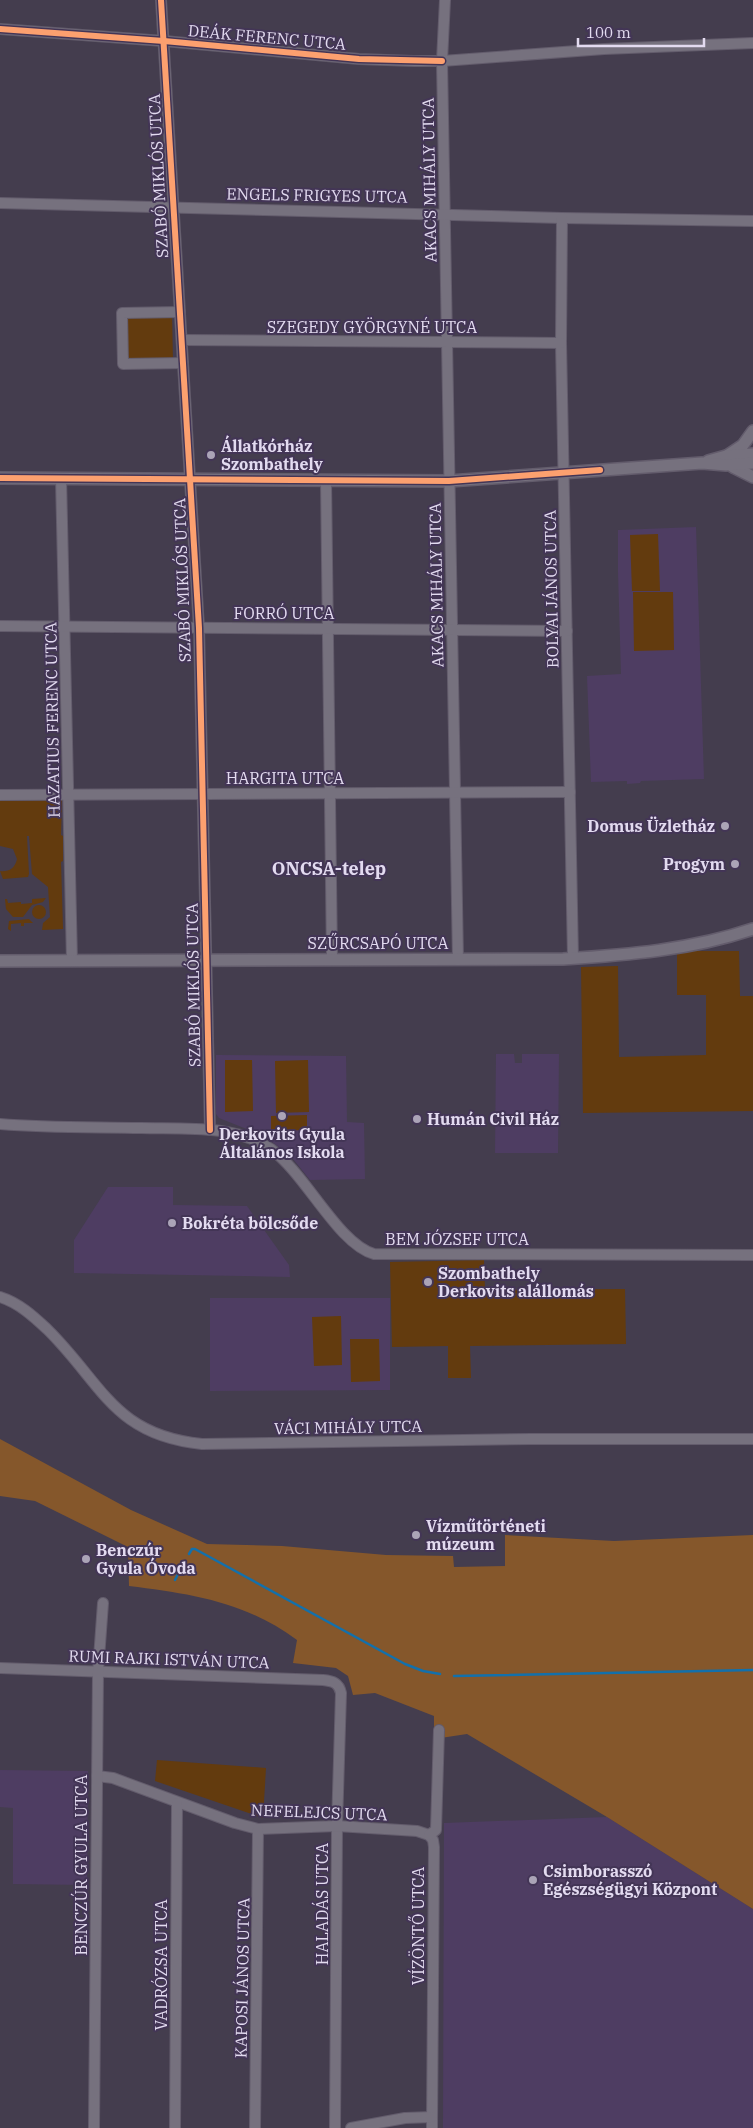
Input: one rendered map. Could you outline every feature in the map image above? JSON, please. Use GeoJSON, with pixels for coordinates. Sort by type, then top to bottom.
{"type":"FeatureCollection","features":[{"type":"Feature","properties":{"kind":"street","name":"SZABÓ MIKLÓS UTCA"},"geometry":{"type":"LineString","coordinates":[[161,0],[199,628],[210,1130]]}},
{"type":"Feature","properties":{"kind":"street","name":"AKACS MIHÁLY UTCA"},"geometry":{"type":"LineString","coordinates":[[445,0],[442,61],[458,960]]}},
{"type":"Feature","properties":{"kind":"street","name":"DEÁK FERENC UTCA"},"geometry":{"type":"LineString","coordinates":[[0,28],[164,41],[359,60],[442,61],[604,49],[753,43]]}},
{"type":"Feature","properties":{"kind":"street","name":"ENGELS FRIGYES UTCA"},"geometry":{"type":"LineString","coordinates":[[0,203],[562,218],[753,221]]}},
{"type":"Feature","properties":{"kind":"street","name":"BOLYAI JÁNOS UTCA"},"geometry":{"type":"LineString","coordinates":[[562,218],[561,343],[565,473],[572,958]]}},
{"type":"Feature","properties":{"kind":"street"},"geometry":{"type":"LineString","coordinates":[[180,312],[122,313],[123,364],[183,363]]}},
{"type":"Feature","properties":{"kind":"street","name":"SZEGEDY GYÖRGYNÉ UTCA"},"geometry":{"type":"LineString","coordinates":[[182,340],[561,343]]}},
{"type":"Feature","properties":{"kind":"street"},"geometry":{"type":"LineString","coordinates":[[726,460],[743,446],[753,431]]}},
{"type":"Feature","properties":{"kind":"street"},"geometry":{"type":"LineString","coordinates":[[0,478],[449,481],[702,463],[753,454]]}},
{"type":"Feature","properties":{"kind":"street"},"geometry":{"type":"LineString","coordinates":[[726,460],[753,463]]}},
{"type":"Feature","properties":{"kind":"street"},"geometry":{"type":"LineString","coordinates":[[726,460],[753,477]]}},
{"type":"Feature","properties":{"kind":"street","name":"HAZATIUS FERENC UTCA"},"geometry":{"type":"LineString","coordinates":[[61,478],[72,961]]}},
{"type":"Feature","properties":{"kind":"street"},"geometry":{"type":"LineString","coordinates":[[326,480],[332,959]]}},
{"type":"Feature","properties":{"kind":"street","name":"FORRÓ UTCA"},"geometry":{"type":"LineString","coordinates":[[0,626],[567,631]]}},
{"type":"Feature","properties":{"kind":"street","name":"HARGITA UTCA"},"geometry":{"type":"LineString","coordinates":[[0,795],[570,792]]}},
{"type":"Feature","properties":{"kind":"street","name":"SZŰRCSAPÓ UTCA"},"geometry":{"type":"LineString","coordinates":[[0,961],[572,958],[660,951],[719,940],[753,930]]}},
{"type":"Feature","properties":{"kind":"street","name":"BEM JÓZSEF UTCA"},"geometry":{"type":"LineString","coordinates":[[0,1124],[210,1130],[250,1139],[272,1150],[295,1171],[350,1240],[362,1249],[374,1254],[753,1255]]}},
{"type":"Feature","properties":{"kind":"street","name":"VÁCI MIHÁLY UTCA"},"geometry":{"type":"LineString","coordinates":[[0,1297],[34,1316],[59,1341],[124,1417],[144,1429],[172,1440],[202,1444],[530,1439],[753,1439]]}},
{"type":"Feature","properties":{"kind":"street","name":"BENCZÚR GYULA UTCA"},"geometry":{"type":"LineString","coordinates":[[94,2128],[98,1672],[103,1603]]}},
{"type":"Feature","properties":{"kind":"street","name":"RUMI RAJKI ISTVÁN UTCA"},"geometry":{"type":"LineString","coordinates":[[0,1668],[323,1680],[336,1683]]}},
{"type":"Feature","properties":{"kind":"street","name":"HALADÁS UTCA"},"geometry":{"type":"LineString","coordinates":[[335,2128],[337,1826],[341,1693],[340,1687],[336,1683]]}},
{"type":"Feature","properties":{"kind":"street"},"geometry":{"type":"LineString","coordinates":[[429,1835],[436,1830],[439,1730]]}},
{"type":"Feature","properties":{"kind":"street","name":"NEFELEJCS UTCA"},"geometry":{"type":"LineString","coordinates":[[97,1776],[113,1778],[177,1803],[258,1829],[337,1826],[417,1831],[429,1835]]}},
{"type":"Feature","properties":{"kind":"street","name":"VADRÓZSA UTCA"},"geometry":{"type":"LineString","coordinates":[[175,2128],[177,1803]]}},
{"type":"Feature","properties":{"kind":"street","name":"KAPOSI JÁNOS UTCA"},"geometry":{"type":"LineString","coordinates":[[255,2128],[258,1829]]}},
{"type":"Feature","properties":{"kind":"street","name":"VÍZÖNTŐ UTCA"},"geometry":{"type":"LineString","coordinates":[[429,1835],[434,1847],[432,2128]]}},
{"type":"Feature","properties":{"kind":"street"},"geometry":{"type":"LineString","coordinates":[[351,2128],[405,2118],[432,2117]]}},
{"type":"Feature","properties":{"kind":"shaded area"},"geometry":{"type":"Polygon","coordinates":[[[172,313],[173,362],[124,363],[123,315],[172,313]]]}},
{"type":"Feature","properties":{"kind":"shaded area"},"geometry":{"type":"Polygon","coordinates":[[[696,527],[704,779],[641,781],[640,783],[627,784],[627,781],[591,782],[587,676],[621,674],[618,530],[696,527]]]}},
{"type":"Feature","properties":{"kind":"shaded area"},"geometry":{"type":"Polygon","coordinates":[[[658,534],[660,591],[632,591],[630,535],[658,534]]]}},
{"type":"Feature","properties":{"kind":"shaded area"},"geometry":{"type":"Polygon","coordinates":[[[633,592],[673,592],[674,650],[634,651],[633,592]]]}},
{"type":"Feature","properties":{"kind":"shaded area"},"geometry":{"type":"Polygon","coordinates":[[[62,800],[63,929],[42,930],[43,923],[50,917],[48,887],[32,874],[29,836],[27,836],[28,877],[3,879],[0,871],[11,869],[17,859],[13,849],[0,846],[0,801],[62,800]]]}},
{"type":"Feature","properties":{"kind":"shaded area"},"geometry":{"type":"Polygon","coordinates":[[[46,898],[43,902],[32,905],[23,917],[13,917],[6,909],[5,899],[7,899],[8,903],[21,902],[21,904],[32,903],[32,899],[46,898]]]}},
{"type":"Feature","properties":{"kind":"shaded area"},"geometry":{"type":"Polygon","coordinates":[[[39,905],[44,907],[46,912],[44,917],[39,919],[34,917],[32,912],[34,907],[39,905]]]}},
{"type":"Feature","properties":{"kind":"shaded area"},"geometry":{"type":"Polygon","coordinates":[[[29,919],[33,923],[24,923],[24,926],[21,926],[21,923],[11,924],[11,931],[8,929],[9,921],[29,919]]]}},
{"type":"Feature","properties":{"kind":"shaded area"},"geometry":{"type":"Polygon","coordinates":[[[677,951],[739,951],[740,996],[753,996],[753,1111],[583,1113],[581,967],[618,966],[619,1057],[706,1055],[706,995],[677,995],[677,951]]]}},
{"type":"Feature","properties":{"kind":"shaded area"},"geometry":{"type":"Polygon","coordinates":[[[496,1054],[514,1054],[515,1063],[522,1063],[522,1054],[559,1054],[558,1153],[495,1153],[496,1054]]]}},
{"type":"Feature","properties":{"kind":"shaded area","name":"Derkovits Gyula Általános Iskola"},"geometry":{"type":"Polygon","coordinates":[[[216,1055],[346,1056],[347,1122],[364,1123],[365,1179],[310,1180],[289,1154],[262,1135],[219,1118],[216,1114],[216,1055]]]}},
{"type":"Feature","properties":{"kind":"shaded area"},"geometry":{"type":"Polygon","coordinates":[[[225,1060],[252,1060],[253,1111],[225,1112],[225,1060]]]}},
{"type":"Feature","properties":{"kind":"shaded area"},"geometry":{"type":"Polygon","coordinates":[[[308,1060],[309,1112],[276,1113],[275,1061],[308,1060]]]}},
{"type":"Feature","properties":{"kind":"shaded area"},"geometry":{"type":"Polygon","coordinates":[[[307,1115],[307,1130],[271,1131],[271,1116],[307,1115]]]}},
{"type":"Feature","properties":{"kind":"shaded area","name":"Bokréta bölcsőde"},"geometry":{"type":"Polygon","coordinates":[[[108,1187],[173,1187],[173,1205],[247,1206],[289,1265],[290,1277],[74,1273],[74,1240],[108,1187]]]}},
{"type":"Feature","properties":{"kind":"shaded area"},"geometry":{"type":"Polygon","coordinates":[[[484,1260],[485,1290],[625,1289],[626,1344],[470,1346],[471,1378],[448,1378],[448,1346],[392,1347],[390,1262],[484,1260]]]}},
{"type":"Feature","properties":{"kind":"shaded area"},"geometry":{"type":"Polygon","coordinates":[[[210,1298],[390,1298],[390,1390],[210,1391],[210,1298]]]}},
{"type":"Feature","properties":{"kind":"shaded area"},"geometry":{"type":"Polygon","coordinates":[[[341,1316],[342,1365],[314,1366],[312,1317],[341,1316]]]}},
{"type":"Feature","properties":{"kind":"shaded area"},"geometry":{"type":"Polygon","coordinates":[[[350,1339],[379,1339],[380,1381],[351,1382],[350,1339]]]}},
{"type":"Feature","properties":{"kind":"shaded area"},"geometry":{"type":"Polygon","coordinates":[[[0,1439],[131,1510],[207,1544],[282,1546],[386,1555],[453,1556],[454,1567],[505,1566],[505,1535],[614,1541],[753,1535],[753,1909],[607,1817],[467,1734],[434,1739],[434,1716],[375,1693],[353,1695],[348,1676],[336,1668],[293,1663],[297,1640],[257,1616],[216,1601],[195,1596],[129,1586],[128,1547],[35,1501],[0,1496],[0,1439]]]}},
{"type":"Feature","properties":{"kind":"shaded area"},"geometry":{"type":"Polygon","coordinates":[[[157,1760],[266,1768],[263,1818],[155,1781],[157,1760]]]}},
{"type":"Feature","properties":{"kind":"shaded area"},"geometry":{"type":"Polygon","coordinates":[[[0,1770],[88,1771],[87,1885],[13,1884],[13,1808],[0,1807],[0,1770]]]}},
{"type":"Feature","properties":{"kind":"shaded area"},"geometry":{"type":"Polygon","coordinates":[[[607,1817],[753,1909],[753,2128],[443,2128],[444,1823],[607,1817]]]}},
{"type":"Feature","properties":{"kind":"waterway"},"geometry":{"type":"LineString","coordinates":[[189,1554],[192,1549],[195,1549],[405,1664],[423,1671],[440,1674]]}},
{"type":"Feature","properties":{"kind":"waterway"},"geometry":{"type":"LineString","coordinates":[[175,1580],[182,1566]]}},
{"type":"Feature","properties":{"kind":"waterway"},"geometry":{"type":"LineString","coordinates":[[454,1676],[753,1670]]}},
{"type":"Feature","properties":{"kind":"cycle path"},"geometry":{"type":"LineString","coordinates":[[161,0],[199,628],[210,1130]]}},
{"type":"Feature","properties":{"kind":"cycle path"},"geometry":{"type":"LineString","coordinates":[[0,29],[164,41],[359,59],[442,61]]}},
{"type":"Feature","properties":{"kind":"cycle path"},"geometry":{"type":"LineString","coordinates":[[0,478],[449,481],[600,470]]}},
{"type":"Feature","properties":{"kind":"place","name":"Állatkórház Szombathely"},"geometry":{"type":"Point","coordinates":[211,455]}},
{"type":"Feature","properties":{"kind":"place","name":"Domus Üzletház"},"geometry":{"type":"Point","coordinates":[725,826]}},
{"type":"Feature","properties":{"kind":"place","name":"Progym"},"geometry":{"type":"Point","coordinates":[735,864]}},
{"type":"Feature","properties":{"kind":"place","name":"Derkovits Gyula Általános Iskola"},"geometry":{"type":"Point","coordinates":[282,1116]}},
{"type":"Feature","properties":{"kind":"place","name":"Humán Civil Ház"},"geometry":{"type":"Point","coordinates":[417,1119]}},
{"type":"Feature","properties":{"kind":"place","name":"Bokréta bölcsőde"},"geometry":{"type":"Point","coordinates":[172,1223]}},
{"type":"Feature","properties":{"kind":"place","name":"Szombathely Derkovits alállomás"},"geometry":{"type":"Point","coordinates":[428,1282]}},
{"type":"Feature","properties":{"kind":"place","name":"Vízműtörténeti múzeum"},"geometry":{"type":"Point","coordinates":[416,1535]}},
{"type":"Feature","properties":{"kind":"place","name":"Benczúr Gyula Óvoda"},"geometry":{"type":"Point","coordinates":[86,1559]}},
{"type":"Feature","properties":{"kind":"place","name":"Csimborasszó Egészségügyi Központ"},"geometry":{"type":"Point","coordinates":[533,1880]}},
{"type":"Feature","properties":{"kind":"district","name":"ONCSA-telep"},"geometry":{"type":"Point","coordinates":[329,868]}}]}
